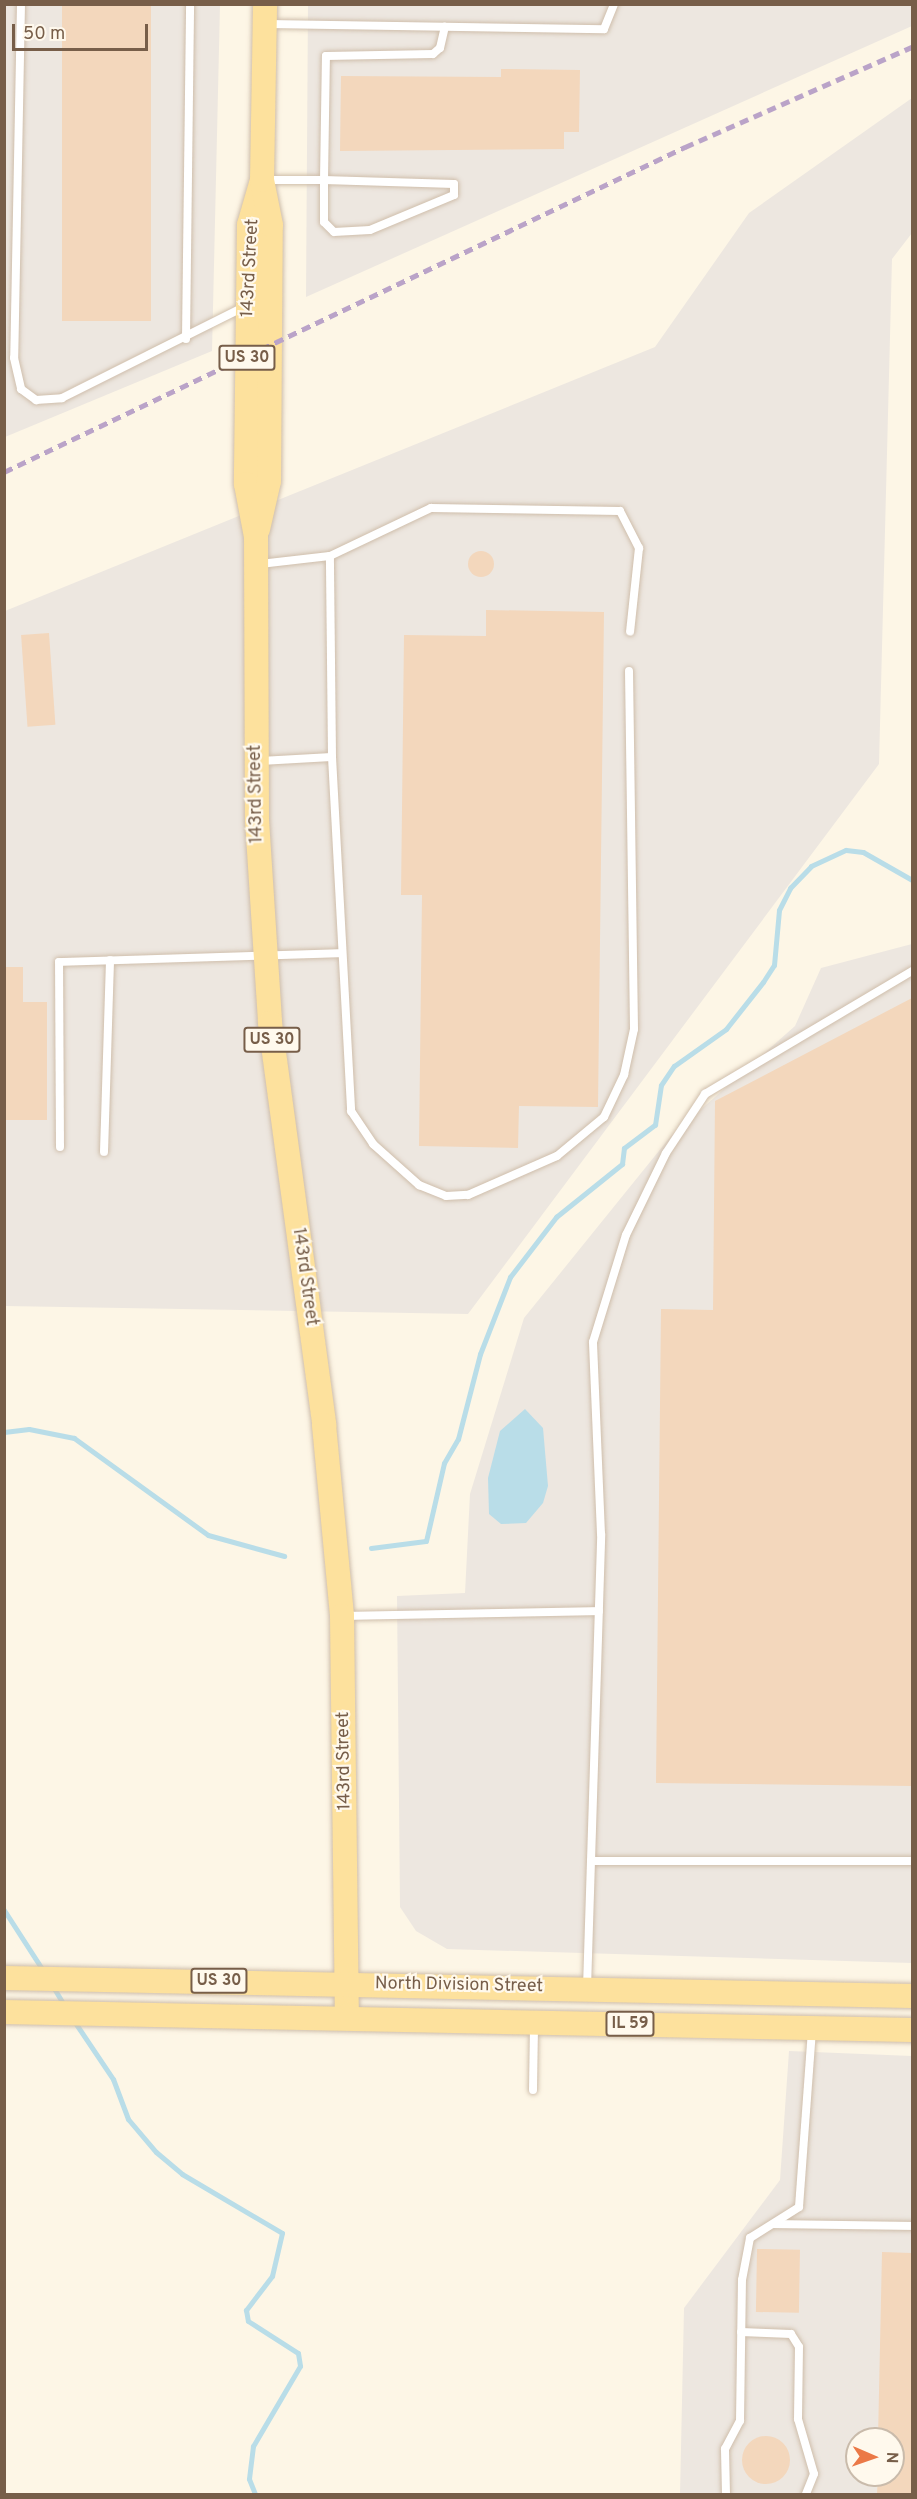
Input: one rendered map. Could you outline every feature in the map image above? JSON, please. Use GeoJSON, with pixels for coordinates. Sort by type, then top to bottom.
{"type":"FeatureCollection","features":[{"type":"Feature","properties":{"kind":"main road","name":"143rd Street"},"geometry":{"type":"LineString","coordinates":[[256,537],[269,481],[271,225],[262,180],[264,14]]}},
{"type":"Feature","properties":{"kind":"main road","name":"143rd Street"},"geometry":{"type":"LineString","coordinates":[[262,180],[249,225],[246,484],[256,537],[256,761],[264,953],[324,1425],[342,1616],[347,2018]]}},
{"type":"Feature","properties":{"kind":"main road","name":"North Division Street"},"geometry":{"type":"LineString","coordinates":[[16,1978],[912,1996]]}},
{"type":"Feature","properties":{"kind":"main road","name":"North Division Street"},"geometry":{"type":"LineString","coordinates":[[4,2012],[912,2030]]}},
{"type":"Feature","properties":{"kind":"lane"},"geometry":{"type":"LineString","coordinates":[[21,4],[14,358],[21,388],[36,400],[55,400],[186,339],[248,304]]}},
{"type":"Feature","properties":{"kind":"lane"},"geometry":{"type":"LineString","coordinates":[[186,339],[190,4]]}},
{"type":"Feature","properties":{"kind":"lane"},"geometry":{"type":"LineString","coordinates":[[264,14],[445,27],[604,29],[614,4]]}},
{"type":"Feature","properties":{"kind":"lane"},"geometry":{"type":"LineString","coordinates":[[262,180],[324,180],[454,184],[454,195],[370,230],[334,232],[324,222],[324,180],[326,56],[433,54],[440,48],[445,27]]}},
{"type":"Feature","properties":{"kind":"lane"},"geometry":{"type":"LineString","coordinates":[[256,564],[330,556],[431,508],[620,511],[639,548],[630,633]]}},
{"type":"Feature","properties":{"kind":"lane"},"geometry":{"type":"LineString","coordinates":[[330,556],[332,757],[351,1111],[373,1144],[419,1185],[446,1196],[468,1195],[557,1156],[604,1118],[624,1075],[634,1029],[629,671]]}},
{"type":"Feature","properties":{"kind":"lane"},"geometry":{"type":"LineString","coordinates":[[256,761],[332,757]]}},
{"type":"Feature","properties":{"kind":"lane"},"geometry":{"type":"LineString","coordinates":[[60,1147],[59,963],[264,953],[342,953]]}},
{"type":"Feature","properties":{"kind":"lane"},"geometry":{"type":"LineString","coordinates":[[104,1152],[111,960]]}},
{"type":"Feature","properties":{"kind":"lane"},"geometry":{"type":"LineString","coordinates":[[587,1989],[598,1611],[593,1341],[626,1235],[666,1153],[705,1094],[912,971]]}},
{"type":"Feature","properties":{"kind":"lane"},"geometry":{"type":"LineString","coordinates":[[342,1616],[598,1611]]}},
{"type":"Feature","properties":{"kind":"lane"},"geometry":{"type":"LineString","coordinates":[[591,1861],[912,1861]]}},
{"type":"Feature","properties":{"kind":"lane"},"geometry":{"type":"LineString","coordinates":[[533,2090],[534,2022]]}},
{"type":"Feature","properties":{"kind":"lane"},"geometry":{"type":"LineString","coordinates":[[726,2494],[725,2449],[741,2421],[741,2332],[750,2238],[799,2207],[813,2027]]}},
{"type":"Feature","properties":{"kind":"lane"},"geometry":{"type":"LineString","coordinates":[[774,2224],[912,2226]]}},
{"type":"Feature","properties":{"kind":"lane"},"geometry":{"type":"LineString","coordinates":[[741,2332],[791,2334],[799,2347],[798,2419],[814,2474],[806,2494]]}},
{"type":"Feature","properties":{"kind":"shaded area"},"geometry":{"type":"Polygon","coordinates":[[[5,5],[220,5],[212,351],[5,437],[5,5]]]}},
{"type":"Feature","properties":{"kind":"shaded area"},"geometry":{"type":"Polygon","coordinates":[[[308,5],[912,5],[912,26],[306,297],[308,5]]]}},
{"type":"Feature","properties":{"kind":"shaded area"},"geometry":{"type":"Polygon","coordinates":[[[912,98],[912,233],[892,259],[879,764],[468,1314],[5,1306],[5,611],[655,347],[749,213],[912,98]]]}},
{"type":"Feature","properties":{"kind":"shaded area"},"geometry":{"type":"Polygon","coordinates":[[[912,944],[912,1963],[447,1949],[416,1931],[400,1907],[397,1596],[465,1593],[470,1494],[524,1318],[671,1136],[795,1026],[821,968],[912,944]]]}},
{"type":"Feature","properties":{"kind":"shaded area"},"geometry":{"type":"Polygon","coordinates":[[[789,2051],[912,2056],[912,2494],[680,2494],[684,2308],[780,2180],[789,2051]]]}},
{"type":"Feature","properties":{"kind":"water"},"geometry":{"type":"Polygon","coordinates":[[[525,1409],[543,1428],[548,1486],[543,1503],[526,1523],[501,1524],[489,1514],[488,1478],[500,1431],[525,1409]]]}},
{"type":"Feature","properties":{"kind":"building"},"geometry":{"type":"Polygon","coordinates":[[[62,4],[151,4],[151,321],[62,321],[62,4]]]}},
{"type":"Feature","properties":{"kind":"building"},"geometry":{"type":"Polygon","coordinates":[[[501,69],[580,70],[579,132],[564,132],[564,149],[340,151],[341,76],[501,77],[501,69]]]}},
{"type":"Feature","properties":{"kind":"building"},"geometry":{"type":"Polygon","coordinates":[[[481,551],[490,555],[494,564],[490,573],[481,577],[472,573],[468,564],[472,555],[481,551]]]}},
{"type":"Feature","properties":{"kind":"building"},"geometry":{"type":"Polygon","coordinates":[[[486,610],[604,612],[598,1107],[519,1106],[518,1148],[419,1146],[422,895],[401,895],[404,635],[486,636],[486,610]]]}},
{"type":"Feature","properties":{"kind":"building"},"geometry":{"type":"Polygon","coordinates":[[[49,633],[55,725],[27,727],[21,635],[49,633]]]}},
{"type":"Feature","properties":{"kind":"building"},"geometry":{"type":"Polygon","coordinates":[[[4,967],[23,967],[23,1002],[47,1002],[47,1120],[4,1120],[4,967]]]}},
{"type":"Feature","properties":{"kind":"building"},"geometry":{"type":"Polygon","coordinates":[[[912,998],[912,1786],[656,1783],[661,1309],[713,1310],[715,1101],[912,998]]]}},
{"type":"Feature","properties":{"kind":"building"},"geometry":{"type":"Polygon","coordinates":[[[757,2249],[800,2250],[799,2313],[756,2312],[757,2249]]]}},
{"type":"Feature","properties":{"kind":"building"},"geometry":{"type":"Polygon","coordinates":[[[882,2252],[912,2253],[912,2494],[877,2494],[877,2487],[905,2487],[905,2427],[878,2427],[882,2252]]]}},
{"type":"Feature","properties":{"kind":"building"},"geometry":{"type":"Polygon","coordinates":[[[766,2436],[783,2443],[790,2460],[783,2477],[766,2484],[749,2477],[742,2460],[749,2443],[766,2436]]]}},
{"type":"Feature","properties":{"kind":"waterway"},"geometry":{"type":"LineString","coordinates":[[371,1548],[426,1541],[444,1463],[458,1439],[480,1354],[510,1277],[556,1217],[622,1164],[624,1148],[655,1125],[661,1085],[674,1066],[726,1029],[763,982],[774,965],[779,910],[790,888],[811,866],[846,850],[863,852],[912,880]]}},
{"type":"Feature","properties":{"kind":"waterway"},"geometry":{"type":"LineString","coordinates":[[4,1432],[29,1429],[74,1438],[208,1535],[284,1556]]}},
{"type":"Feature","properties":{"kind":"waterway"},"geometry":{"type":"LineString","coordinates":[[4,1910],[44,1972]]}},
{"type":"Feature","properties":{"kind":"waterway"},"geometry":{"type":"LineString","coordinates":[[52,1985],[64,2005]]}},
{"type":"Feature","properties":{"kind":"waterway"},"geometry":{"type":"LineString","coordinates":[[74,2021],[113,2079],[128,2119],[156,2152],[182,2174],[282,2233],[272,2276],[246,2310],[248,2321],[298,2353],[300,2366],[253,2446],[249,2479],[255,2494]]}},
{"type":"Feature","properties":{"kind":"railway"},"geometry":{"type":"LineString","coordinates":[[4,472],[685,147],[912,47]]}}]}
